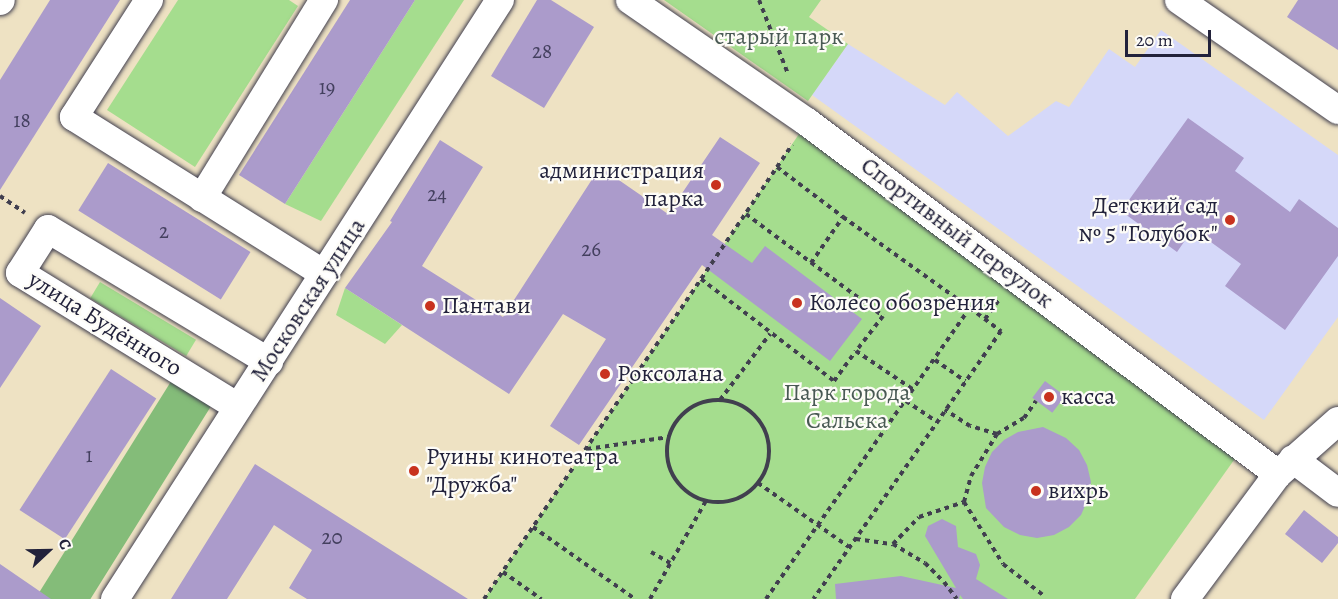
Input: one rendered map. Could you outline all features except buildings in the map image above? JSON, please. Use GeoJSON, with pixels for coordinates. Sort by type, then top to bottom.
{"type":"FeatureCollection","features":[{"type":"Feature","properties":{"kind":"street"},"geometry":{"type":"LineString","coordinates":[[149,0],[74,117],[324,274]]}},
{"type":"Feature","properties":{"kind":"street"},"geometry":{"type":"LineString","coordinates":[[202,198],[324,0]]}},
{"type":"Feature","properties":{"kind":"street","name":"Московская улица"},"geometry":{"type":"LineString","coordinates":[[115,599],[500,0]]}},
{"type":"Feature","properties":{"kind":"street","name":"Спортивный переулок"},"geometry":{"type":"LineString","coordinates":[[630,0],[807,122],[1285,466],[1338,493]]}},
{"type":"Feature","properties":{"kind":"street"},"geometry":{"type":"LineString","coordinates":[[1179,0],[1336,104]]}},
{"type":"Feature","properties":{"kind":"street","name":"улица Будённого"},"geometry":{"type":"LineString","coordinates":[[238,406],[20,273],[48,229],[269,362]]}},
{"type":"Feature","properties":{"kind":"street"},"geometry":{"type":"LineString","coordinates":[[1185,599],[1285,466],[1338,421]]}},
{"type":"Feature","properties":{"kind":"path"},"geometry":{"type":"LineString","coordinates":[[759,0],[789,78]]}},
{"type":"Feature","properties":{"kind":"path"},"geometry":{"type":"LineString","coordinates":[[484,599],[807,122]]}},
{"type":"Feature","properties":{"kind":"path"},"geometry":{"type":"LineString","coordinates":[[777,167],[1001,331],[813,599]]}},
{"type":"Feature","properties":{"kind":"path"},"geometry":{"type":"LineString","coordinates":[[701,279],[834,381],[883,316],[746,213]]}},
{"type":"Feature","properties":{"kind":"path"},"geometry":{"type":"LineString","coordinates":[[811,263],[843,217]]}},
{"type":"Feature","properties":{"kind":"path"},"geometry":{"type":"LineString","coordinates":[[766,599],[970,308]]}},
{"type":"Feature","properties":{"kind":"path"},"geometry":{"type":"LineString","coordinates":[[720,400],[770,334]]}},
{"type":"Feature","properties":{"kind":"path"},"geometry":{"type":"LineString","coordinates":[[856,351],[914,390]]}},
{"type":"Feature","properties":{"kind":"path"},"geometry":{"type":"LineString","coordinates":[[935,360],[965,381]]}},
{"type":"Feature","properties":{"kind":"path"},"geometry":{"type":"LineString","coordinates":[[720,400],[736,404],[750,411],[761,423],[767,438],[769,454],[766,470],[758,483],[735,500],[706,501],[691,495],[674,477],[667,454],[669,437],[676,422],[688,410],[703,402],[720,400]]}},
{"type":"Feature","properties":{"kind":"path"},"geometry":{"type":"LineString","coordinates":[[906,401],[937,422]]}},
{"type":"Feature","properties":{"kind":"path"},"geometry":{"type":"LineString","coordinates":[[1036,401],[1024,418],[997,434],[971,476],[964,502],[1003,564],[1043,595]]}},
{"type":"Feature","properties":{"kind":"path"},"geometry":{"type":"LineString","coordinates":[[945,410],[970,426],[997,434]]}},
{"type":"Feature","properties":{"kind":"path"},"geometry":{"type":"LineString","coordinates":[[586,449],[669,437]]}},
{"type":"Feature","properties":{"kind":"path"},"geometry":{"type":"LineString","coordinates":[[758,483],[849,547]]}},
{"type":"Feature","properties":{"kind":"path"},"geometry":{"type":"LineString","coordinates":[[650,599],[706,501]]}},
{"type":"Feature","properties":{"kind":"path"},"geometry":{"type":"LineString","coordinates":[[893,544],[918,517],[964,502]]}},
{"type":"Feature","properties":{"kind":"path"},"geometry":{"type":"LineString","coordinates":[[533,527],[635,599]]}},
{"type":"Feature","properties":{"kind":"path"},"geometry":{"type":"LineString","coordinates":[[855,538],[893,544],[925,563],[945,582],[957,599]]}},
{"type":"Feature","properties":{"kind":"path"},"geometry":{"type":"LineString","coordinates":[[651,552],[670,563]]}},
{"type":"Feature","properties":{"kind":"path"},"geometry":{"type":"LineString","coordinates":[[503,572],[541,599]]}},
{"type":"Feature","properties":{"kind":"shaded area"},"geometry":{"type":"Polygon","coordinates":[[[1161,30],[1338,155],[1338,317],[1264,420],[812,95],[848,44],[945,105],[957,92],[1008,136],[1056,101],[1069,107],[1109,49],[1135,67],[1161,30]]]}},
{"type":"Feature","properties":{"kind":"green space"},"geometry":{"type":"Polygon","coordinates":[[[178,0],[289,0],[298,6],[195,167],[107,110],[178,0]]]}},
{"type":"Feature","properties":{"kind":"green space"},"geometry":{"type":"Polygon","coordinates":[[[415,0],[464,0],[321,221],[285,204],[415,0]]]}},
{"type":"Feature","properties":{"kind":"green space","name":"старый парк"},"geometry":{"type":"Polygon","coordinates":[[[664,0],[821,0],[809,17],[848,44],[808,101],[664,0]]]}},
{"type":"Feature","properties":{"kind":"green space","name":"Парк города Сальска"},"geometry":{"type":"Polygon","coordinates":[[[799,134],[1239,453],[1135,599],[484,599],[799,134]]]}},
{"type":"Feature","properties":{"kind":"green space"},"geometry":{"type":"Polygon","coordinates":[[[100,282],[196,340],[186,356],[90,298],[100,282]]]}},
{"type":"Feature","properties":{"kind":"green space"},"geometry":{"type":"Polygon","coordinates":[[[345,288],[402,325],[385,344],[336,315],[345,288]]]}},
{"type":"Feature","properties":{"kind":"green space"},"geometry":{"type":"Polygon","coordinates":[[[175,375],[215,400],[90,599],[35,599],[175,375]]]}},
{"type":"Feature","properties":{"kind":"place","name":"администрация парка"},"geometry":{"type":"Point","coordinates":[716,185]}},
{"type":"Feature","properties":{"kind":"place","name":"Детский сад № 5 \"Голубок\""},"geometry":{"type":"Point","coordinates":[1230,220]}},
{"type":"Feature","properties":{"kind":"place","name":"Колесо обозрения"},"geometry":{"type":"Point","coordinates":[797,303]}},
{"type":"Feature","properties":{"kind":"place","name":"Пантави"},"geometry":{"type":"Point","coordinates":[430,306]}},
{"type":"Feature","properties":{"kind":"place","name":"Роксолана"},"geometry":{"type":"Point","coordinates":[605,374]}},
{"type":"Feature","properties":{"kind":"place","name":"касса"},"geometry":{"type":"Point","coordinates":[1049,397]}},
{"type":"Feature","properties":{"kind":"place","name":"Руины кинотеатра \"Дружба\""},"geometry":{"type":"Point","coordinates":[414,471]}},
{"type":"Feature","properties":{"kind":"place","name":"вихрь"},"geometry":{"type":"Point","coordinates":[1036,491]}}]}
